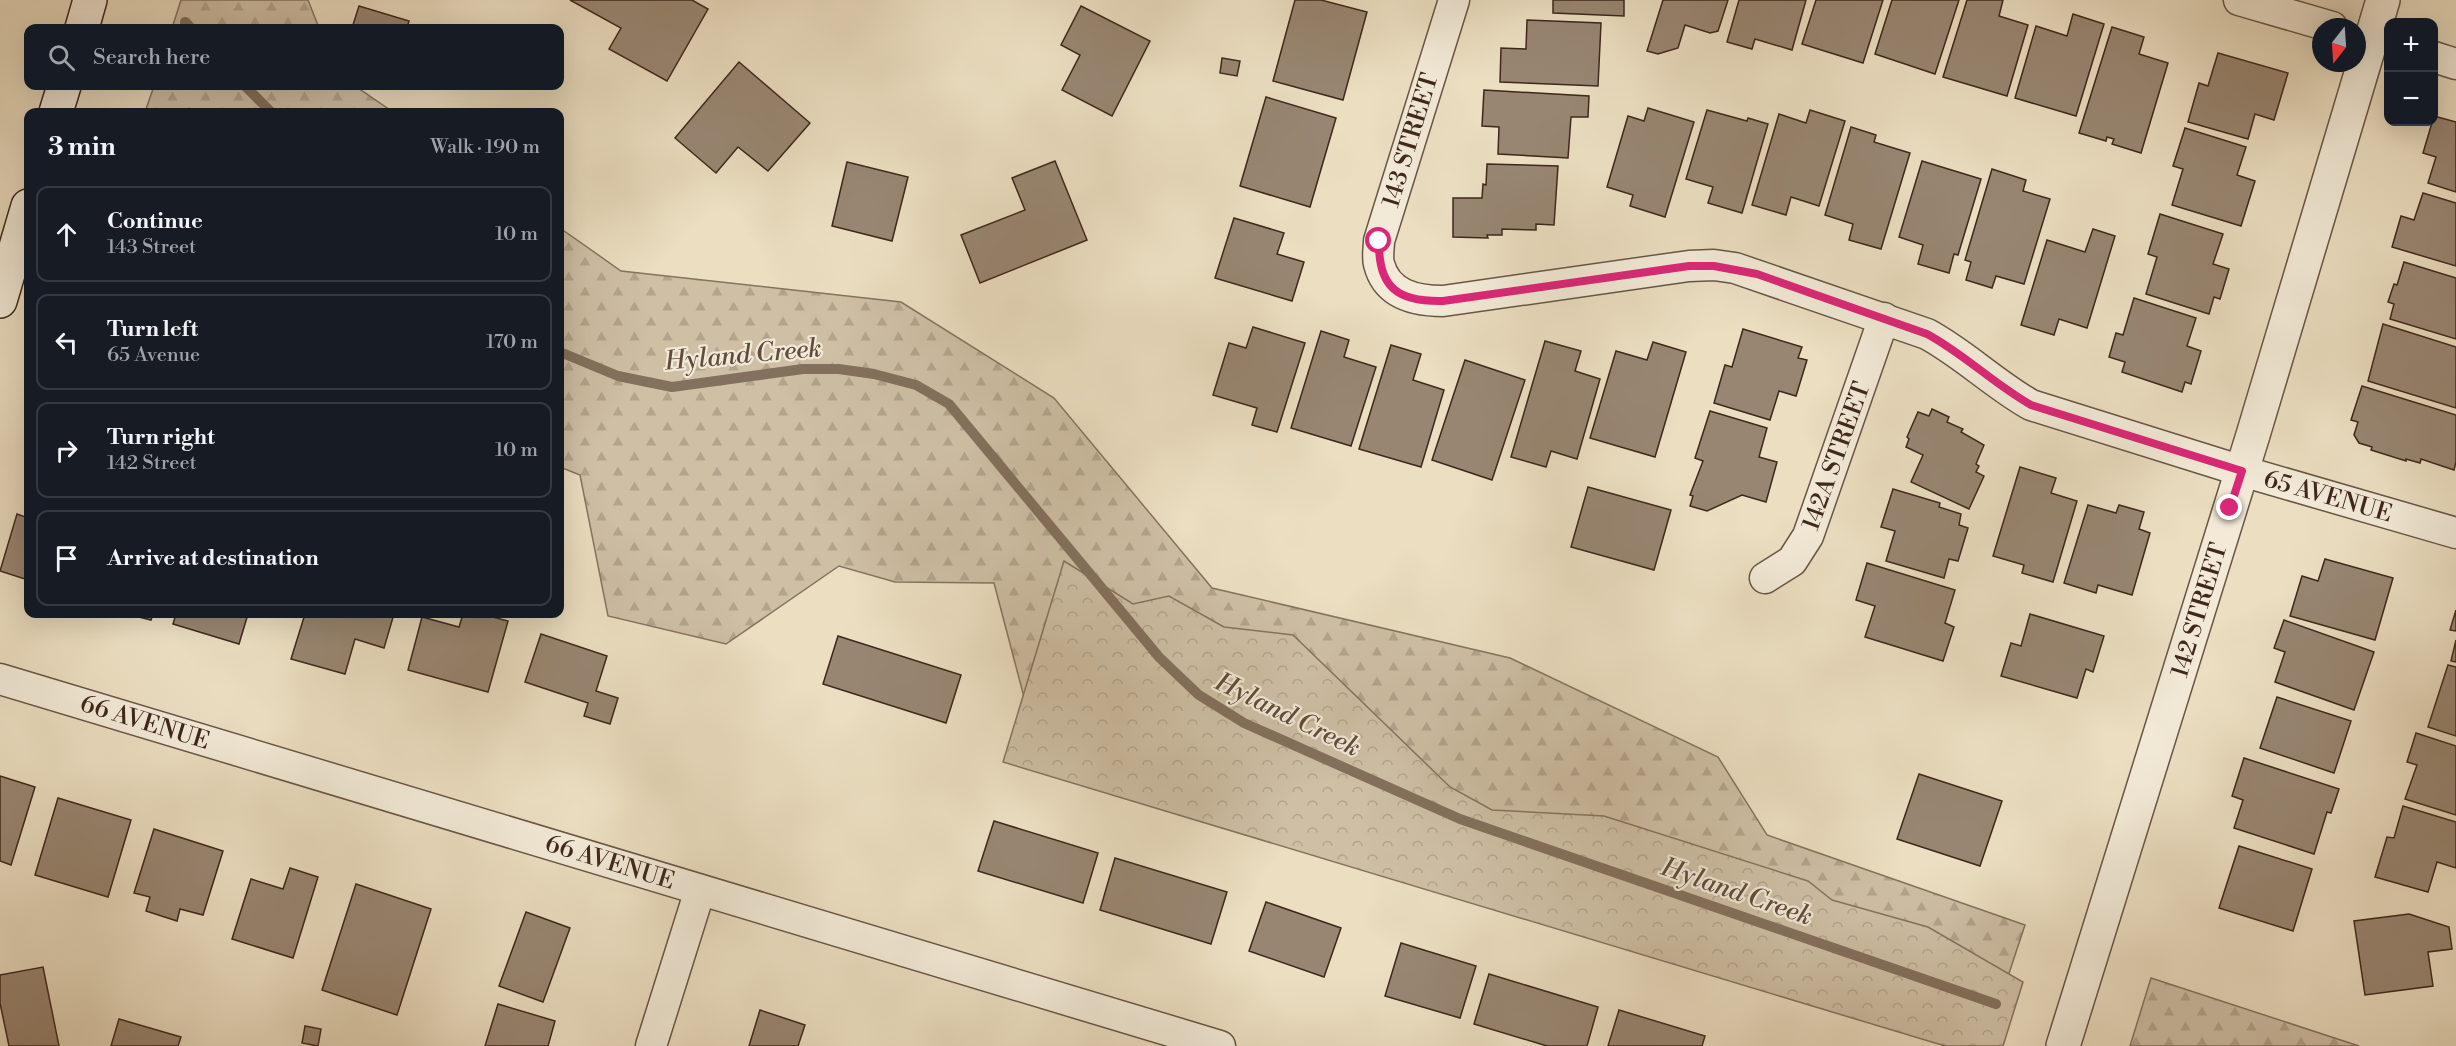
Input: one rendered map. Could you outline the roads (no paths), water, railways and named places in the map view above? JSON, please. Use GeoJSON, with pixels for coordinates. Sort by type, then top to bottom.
{"type":"FeatureCollection","features":[{"type":"Feature","properties":{"kind":"street"},"geometry":{"type":"LineString","coordinates":[[83,24],[90,0]]}},
{"type":"Feature","properties":{"kind":"street","name":"143 STREET"},"geometry":{"type":"LineString","coordinates":[[1386,280],[1379,263],[1379,241],[1454,0]]}},
{"type":"Feature","properties":{"kind":"street"},"geometry":{"type":"LineString","coordinates":[[2239,0],[2312,21]]}},
{"type":"Feature","properties":{"kind":"street","name":"142 STREET"},"geometry":{"type":"LineString","coordinates":[[2063,1046],[2242,471],[2383,0]]}},
{"type":"Feature","properties":{"kind":"street"},"geometry":{"type":"LineString","coordinates":[[2438,59],[2456,64]]}},
{"type":"Feature","properties":{"kind":"street"},"geometry":{"type":"LineString","coordinates":[[57,108],[63,90]]}},
{"type":"Feature","properties":{"kind":"street"},"geometry":{"type":"LineString","coordinates":[[0,301],[24,220]]}},
{"type":"Feature","properties":{"kind":"street","name":"65 AVENUE"},"geometry":{"type":"LineString","coordinates":[[1386,280],[1394,290],[1405,295],[1424,301],[1443,301],[1689,266],[1714,266],[1757,274],[1927,334],[1946,344],[2011,394],[2031,405],[2242,471],[2456,533]]}},
{"type":"Feature","properties":{"kind":"street","name":"142A STREET"},"geometry":{"type":"LineString","coordinates":[[1766,578],[1792,561],[1808,536],[1884,318]]}},
{"type":"Feature","properties":{"kind":"street","name":"66 AVENUE"},"geometry":{"type":"LineString","coordinates":[[0,679],[1220,1046]]}},
{"type":"Feature","properties":{"kind":"street"},"geometry":{"type":"LineString","coordinates":[[651,1046],[700,890]]}},
{"type":"Feature","properties":{"kind":"waterway","name":"Hyland Creek"},"geometry":{"type":"LineString","coordinates":[[249,90],[267,108]]}},
{"type":"Feature","properties":{"kind":"waterway","name":"Hyland Creek"},"geometry":{"type":"LineString","coordinates":[[564,354],[618,376],[672,387],[803,369],[839,369],[874,374],[916,385],[949,404],[1159,657],[1199,695],[1244,723],[1460,819],[1996,1004]]}}]}
